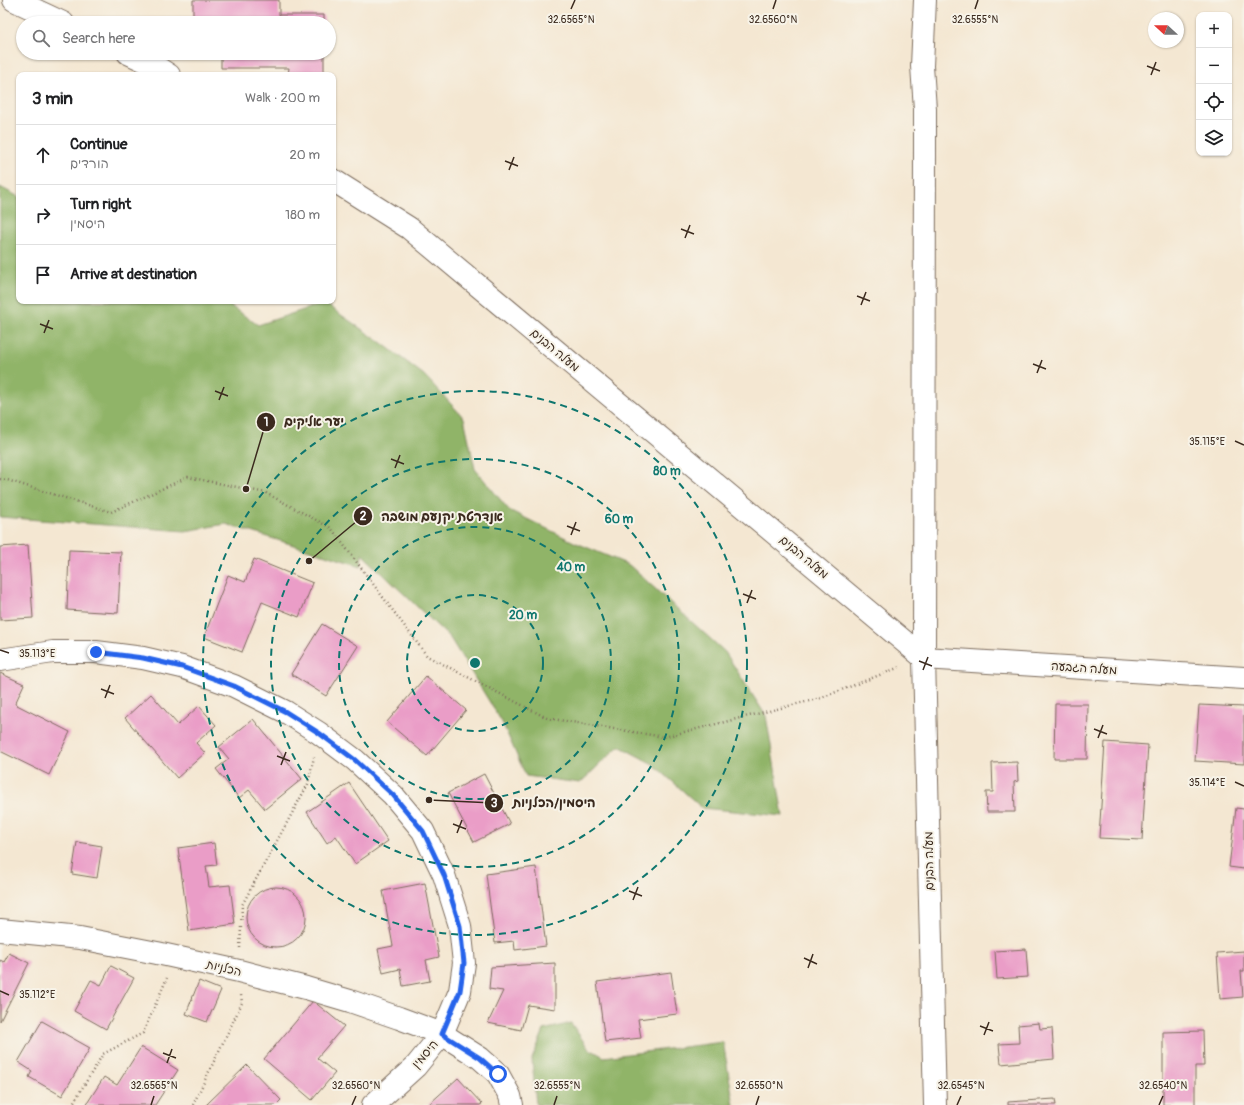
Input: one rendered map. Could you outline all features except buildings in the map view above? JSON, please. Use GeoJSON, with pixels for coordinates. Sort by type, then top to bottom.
{"type":"FeatureCollection","features":[{"type":"Feature","properties":{"kind":"street"},"geometry":{"type":"LineString","coordinates":[[14,0],[49,16]]}},
{"type":"Feature","properties":{"kind":"street"},"geometry":{"type":"LineString","coordinates":[[924,658],[926,146],[922,66],[925,0]]}},
{"type":"Feature","properties":{"kind":"street"},"geometry":{"type":"LineString","coordinates":[[143,60],[164,72]]}},
{"type":"Feature","properties":{"kind":"street","name":"מעלה הבנים"},"geometry":{"type":"LineString","coordinates":[[336,182],[409,228],[924,658],[935,1105]]}},
{"type":"Feature","properties":{"kind":"street","name":"היסמין"},"geometry":{"type":"LineString","coordinates":[[0,660],[53,652],[96,652],[143,658],[182,667],[234,686],[286,712],[319,733],[355,760],[393,795],[423,831],[444,875],[460,926],[464,963],[460,991],[442,1034],[416,1066],[372,1105]]}},
{"type":"Feature","properties":{"kind":"street","name":"מעלה הגבעה"},"geometry":{"type":"LineString","coordinates":[[924,658],[1244,678]]}},
{"type":"Feature","properties":{"kind":"street","name":"הכלניות"},"geometry":{"type":"LineString","coordinates":[[0,930],[80,938],[177,957],[306,988],[350,1001],[442,1034],[480,1058],[498,1074],[510,1096],[512,1105]]}},
{"type":"Feature","properties":{"kind":"path"},"geometry":{"type":"LineString","coordinates":[[0,479],[111,512],[188,478],[266,494],[330,528],[427,656],[547,718],[664,737],[821,698],[924,658]]}},
{"type":"Feature","properties":{"kind":"path"},"geometry":{"type":"LineString","coordinates":[[193,1105],[242,1003],[239,971],[242,905],[308,784],[319,733]]}},
{"type":"Feature","properties":{"kind":"path"},"geometry":{"type":"LineString","coordinates":[[72,1105],[103,1054],[142,1033],[177,957]]}},
{"type":"Feature","properties":{"kind":"green space"},"geometry":{"type":"Polygon","coordinates":[[[0,187],[16,195],[16,304],[227,304],[258,325],[321,304],[325,304],[424,375],[464,418],[475,469],[509,510],[574,542],[629,565],[725,652],[766,716],[783,816],[702,808],[653,764],[619,746],[580,783],[526,776],[502,722],[450,638],[362,554],[361,566],[226,524],[185,531],[0,517],[0,187]]]}},
{"type":"Feature","properties":{"kind":"green space"},"geometry":{"type":"Polygon","coordinates":[[[571,1023],[588,1048],[604,1057],[723,1042],[734,1105],[536,1105],[532,1059],[544,1030],[571,1023]]]}},
{"type":"Feature","properties":{"kind":"place","name":"יער אליקים"},"geometry":{"type":"Point","coordinates":[246,489]}},
{"type":"Feature","properties":{"kind":"place","name":"אנדרטת יקנעם מושבה"},"geometry":{"type":"Point","coordinates":[309,561]}},
{"type":"Feature","properties":{"kind":"place","name":"היסמין/הכלניות"},"geometry":{"type":"Point","coordinates":[429,800]}},
{"type":"Feature","properties":{"kind":"route"},"geometry":{"type":"LineString","coordinates":[[96,652],[143,658],[182,667],[234,686],[286,712],[319,733],[355,760],[393,795],[423,831],[444,875],[460,926],[464,963],[460,991],[442,1034],[480,1058],[498,1074]]}}]}
